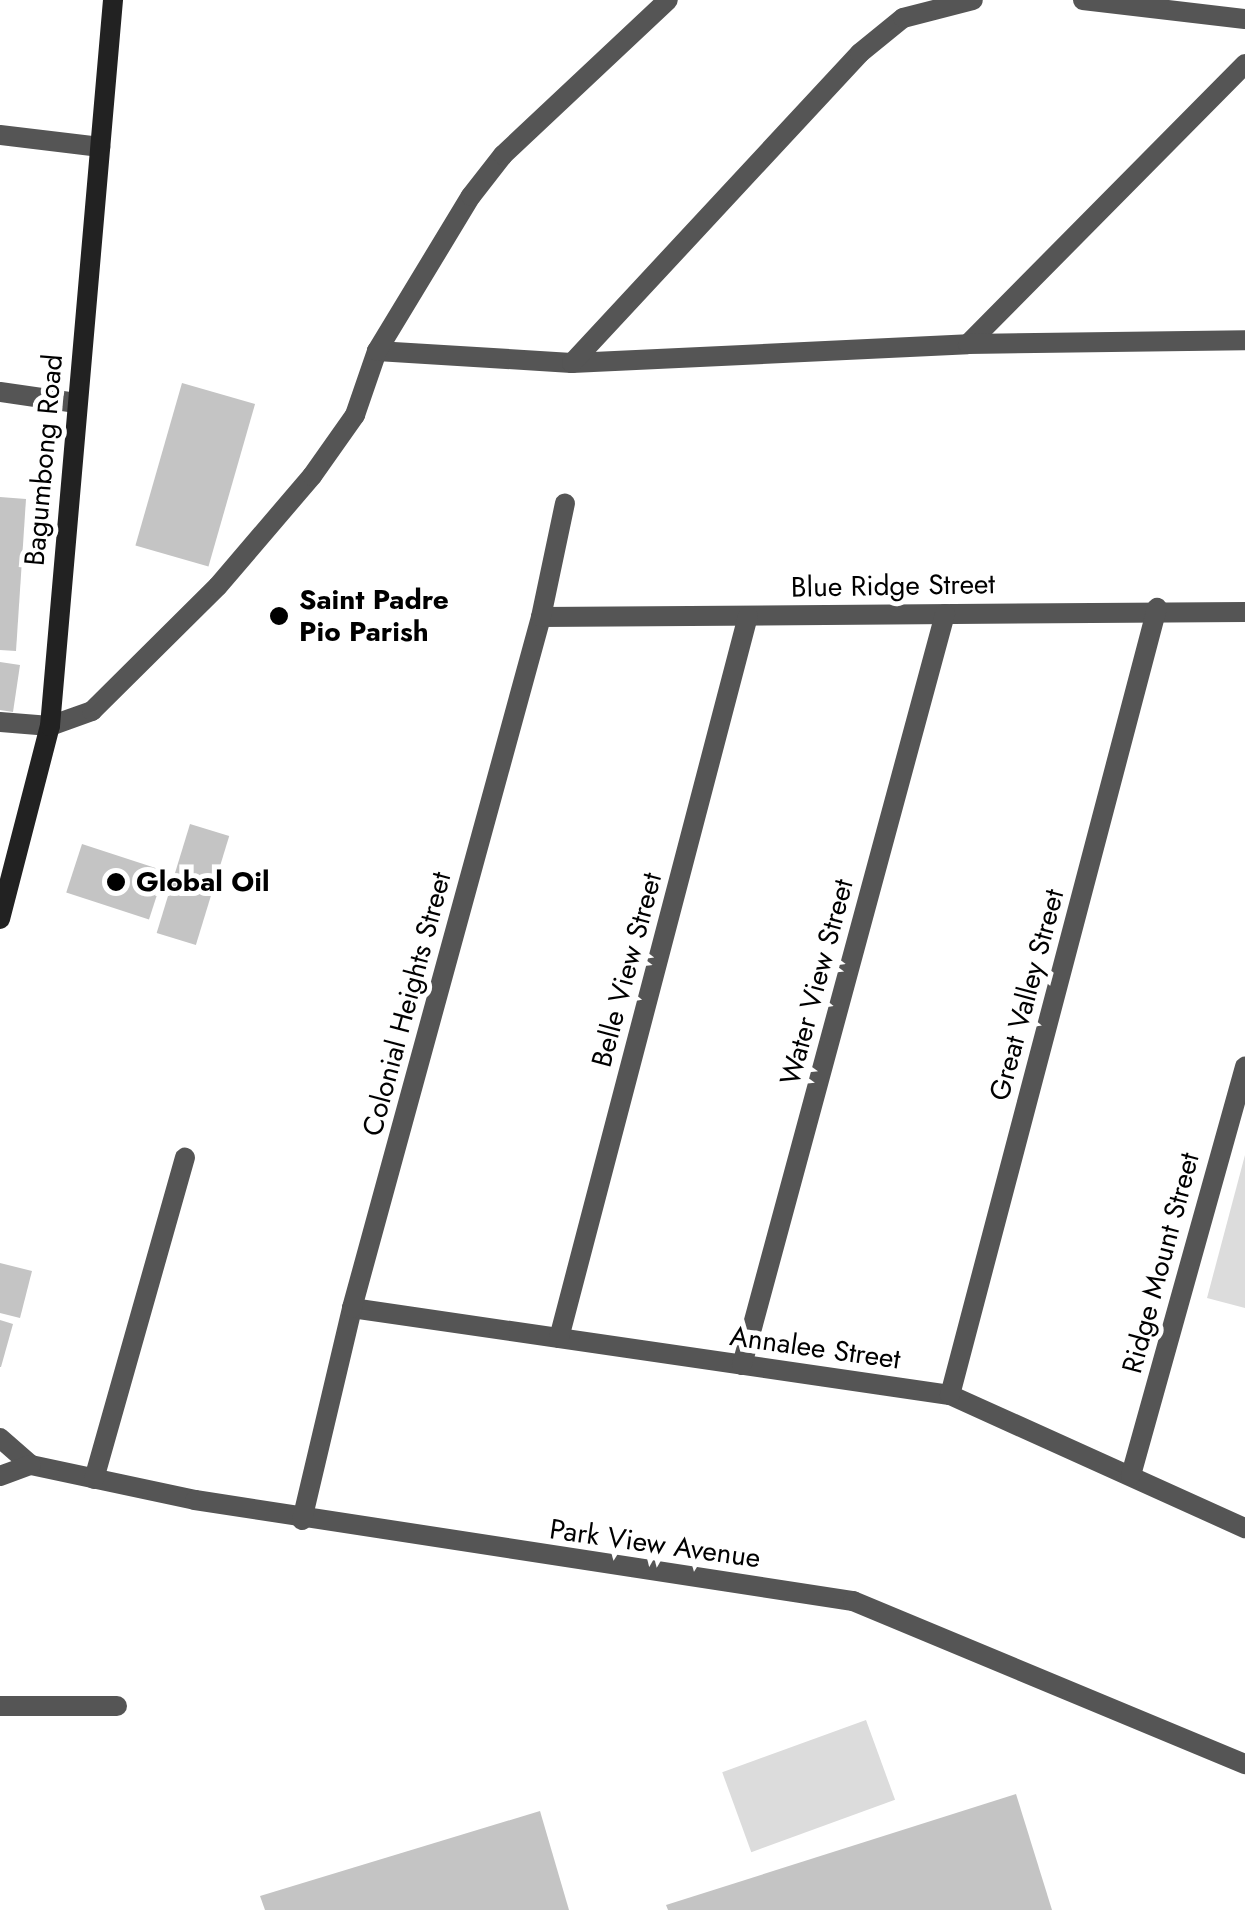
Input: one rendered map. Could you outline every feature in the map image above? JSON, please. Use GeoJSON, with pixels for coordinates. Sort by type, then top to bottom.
{"type":"FeatureCollection","features":[{"type":"Feature","properties":{"kind":"main road","name":"Bagumbong Road"},"geometry":{"type":"LineString","coordinates":[[0,918],[50,726],[114,0]]}},
{"type":"Feature","properties":{"kind":"street"},"geometry":{"type":"LineString","coordinates":[[0,722],[50,726],[92,710],[218,586],[312,476],[354,415],[378,350],[503,155],[648,8],[668,0]]}},
{"type":"Feature","properties":{"kind":"street"},"geometry":{"type":"LineString","coordinates":[[572,363],[860,52],[903,18],[973,0]]}},
{"type":"Feature","properties":{"kind":"street"},"geometry":{"type":"LineString","coordinates":[[1083,0],[1245,18]]}},
{"type":"Feature","properties":{"kind":"street"},"geometry":{"type":"LineString","coordinates":[[968,344],[1245,64]]}},
{"type":"Feature","properties":{"kind":"street"},"geometry":{"type":"LineString","coordinates":[[0,135],[100,147]]}},
{"type":"Feature","properties":{"kind":"street"},"geometry":{"type":"LineString","coordinates":[[378,350],[572,363],[968,344],[1245,340]]}},
{"type":"Feature","properties":{"kind":"street"},"geometry":{"type":"LineString","coordinates":[[0,392],[76,403]]}},
{"type":"Feature","properties":{"kind":"street","name":"Colonial Heights Street"},"geometry":{"type":"LineString","coordinates":[[302,1520],[352,1308],[541,617],[565,503]]}},
{"type":"Feature","properties":{"kind":"street","name":"Blue Ridge Street"},"geometry":{"type":"LineString","coordinates":[[541,617],[1157,608],[1245,612]]}},
{"type":"Feature","properties":{"kind":"street","name":"Great Valley Street"},"geometry":{"type":"LineString","coordinates":[[950,1395],[1157,608]]}},
{"type":"Feature","properties":{"kind":"street","name":"Water View Street"},"geometry":{"type":"LineString","coordinates":[[742,1365],[945,614]]}},
{"type":"Feature","properties":{"kind":"street","name":"Belle View Street"},"geometry":{"type":"LineString","coordinates":[[558,1338],[748,616]]}},
{"type":"Feature","properties":{"kind":"street","name":"Ridge Mount Street"},"geometry":{"type":"LineString","coordinates":[[1131,1475],[1245,1066]]}},
{"type":"Feature","properties":{"kind":"street"},"geometry":{"type":"LineString","coordinates":[[94,1479],[185,1158]]}},
{"type":"Feature","properties":{"kind":"street","name":"Annalee Street"},"geometry":{"type":"LineString","coordinates":[[352,1308],[950,1395],[1245,1528]]}},
{"type":"Feature","properties":{"kind":"street","name":"Park View Avenue"},"geometry":{"type":"LineString","coordinates":[[0,1438],[32,1465],[302,1520],[854,1600],[1245,1764]]}},
{"type":"Feature","properties":{"kind":"street"},"geometry":{"type":"LineString","coordinates":[[0,1476],[32,1465]]}},
{"type":"Feature","properties":{"kind":"street"},"geometry":{"type":"LineString","coordinates":[[0,1706],[117,1706]]}},
{"type":"Feature","properties":{"kind":"shaded area"},"geometry":{"type":"Polygon","coordinates":[[[1245,1155],[1245,1308],[1207,1298],[1245,1155]]]}},
{"type":"Feature","properties":{"kind":"shaded area"},"geometry":{"type":"Polygon","coordinates":[[[866,1720],[895,1800],[751,1852],[722,1772],[866,1720]]]}},
{"type":"Feature","properties":{"kind":"building"},"geometry":{"type":"Polygon","coordinates":[[[182,383],[255,404],[208,566],[135,545],[182,383]]]}},
{"type":"Feature","properties":{"kind":"building"},"geometry":{"type":"Polygon","coordinates":[[[0,497],[26,499],[16,651],[0,650],[0,497]]]}},
{"type":"Feature","properties":{"kind":"building"},"geometry":{"type":"Polygon","coordinates":[[[0,662],[20,665],[13,712],[0,710],[0,662]]]}},
{"type":"Feature","properties":{"kind":"building"},"geometry":{"type":"Polygon","coordinates":[[[190,824],[229,836],[196,945],[157,933],[190,824]]]}},
{"type":"Feature","properties":{"kind":"building","name":"Global Oil"},"geometry":{"type":"Polygon","coordinates":[[[82,844],[165,871],[149,919],[66,893],[82,844]]]}},
{"type":"Feature","properties":{"kind":"building"},"geometry":{"type":"Polygon","coordinates":[[[0,1263],[32,1271],[20,1318],[0,1313],[0,1263]]]}},
{"type":"Feature","properties":{"kind":"building"},"geometry":{"type":"Polygon","coordinates":[[[0,1320],[13,1324],[1,1367],[0,1367],[0,1320]]]}},
{"type":"Feature","properties":{"kind":"building"},"geometry":{"type":"Polygon","coordinates":[[[1016,1794],[1052,1910],[668,1910],[666,1905],[1016,1794]]]}},
{"type":"Feature","properties":{"kind":"building"},"geometry":{"type":"Polygon","coordinates":[[[540,1811],[569,1910],[265,1910],[260,1896],[540,1811]]]}},
{"type":"Feature","properties":{"kind":"place","name":"Saint Padre Pio Parish"},"geometry":{"type":"Point","coordinates":[279,616]}},
{"type":"Feature","properties":{"kind":"place","name":"Global Oil"},"geometry":{"type":"Point","coordinates":[116,882]}}]}
